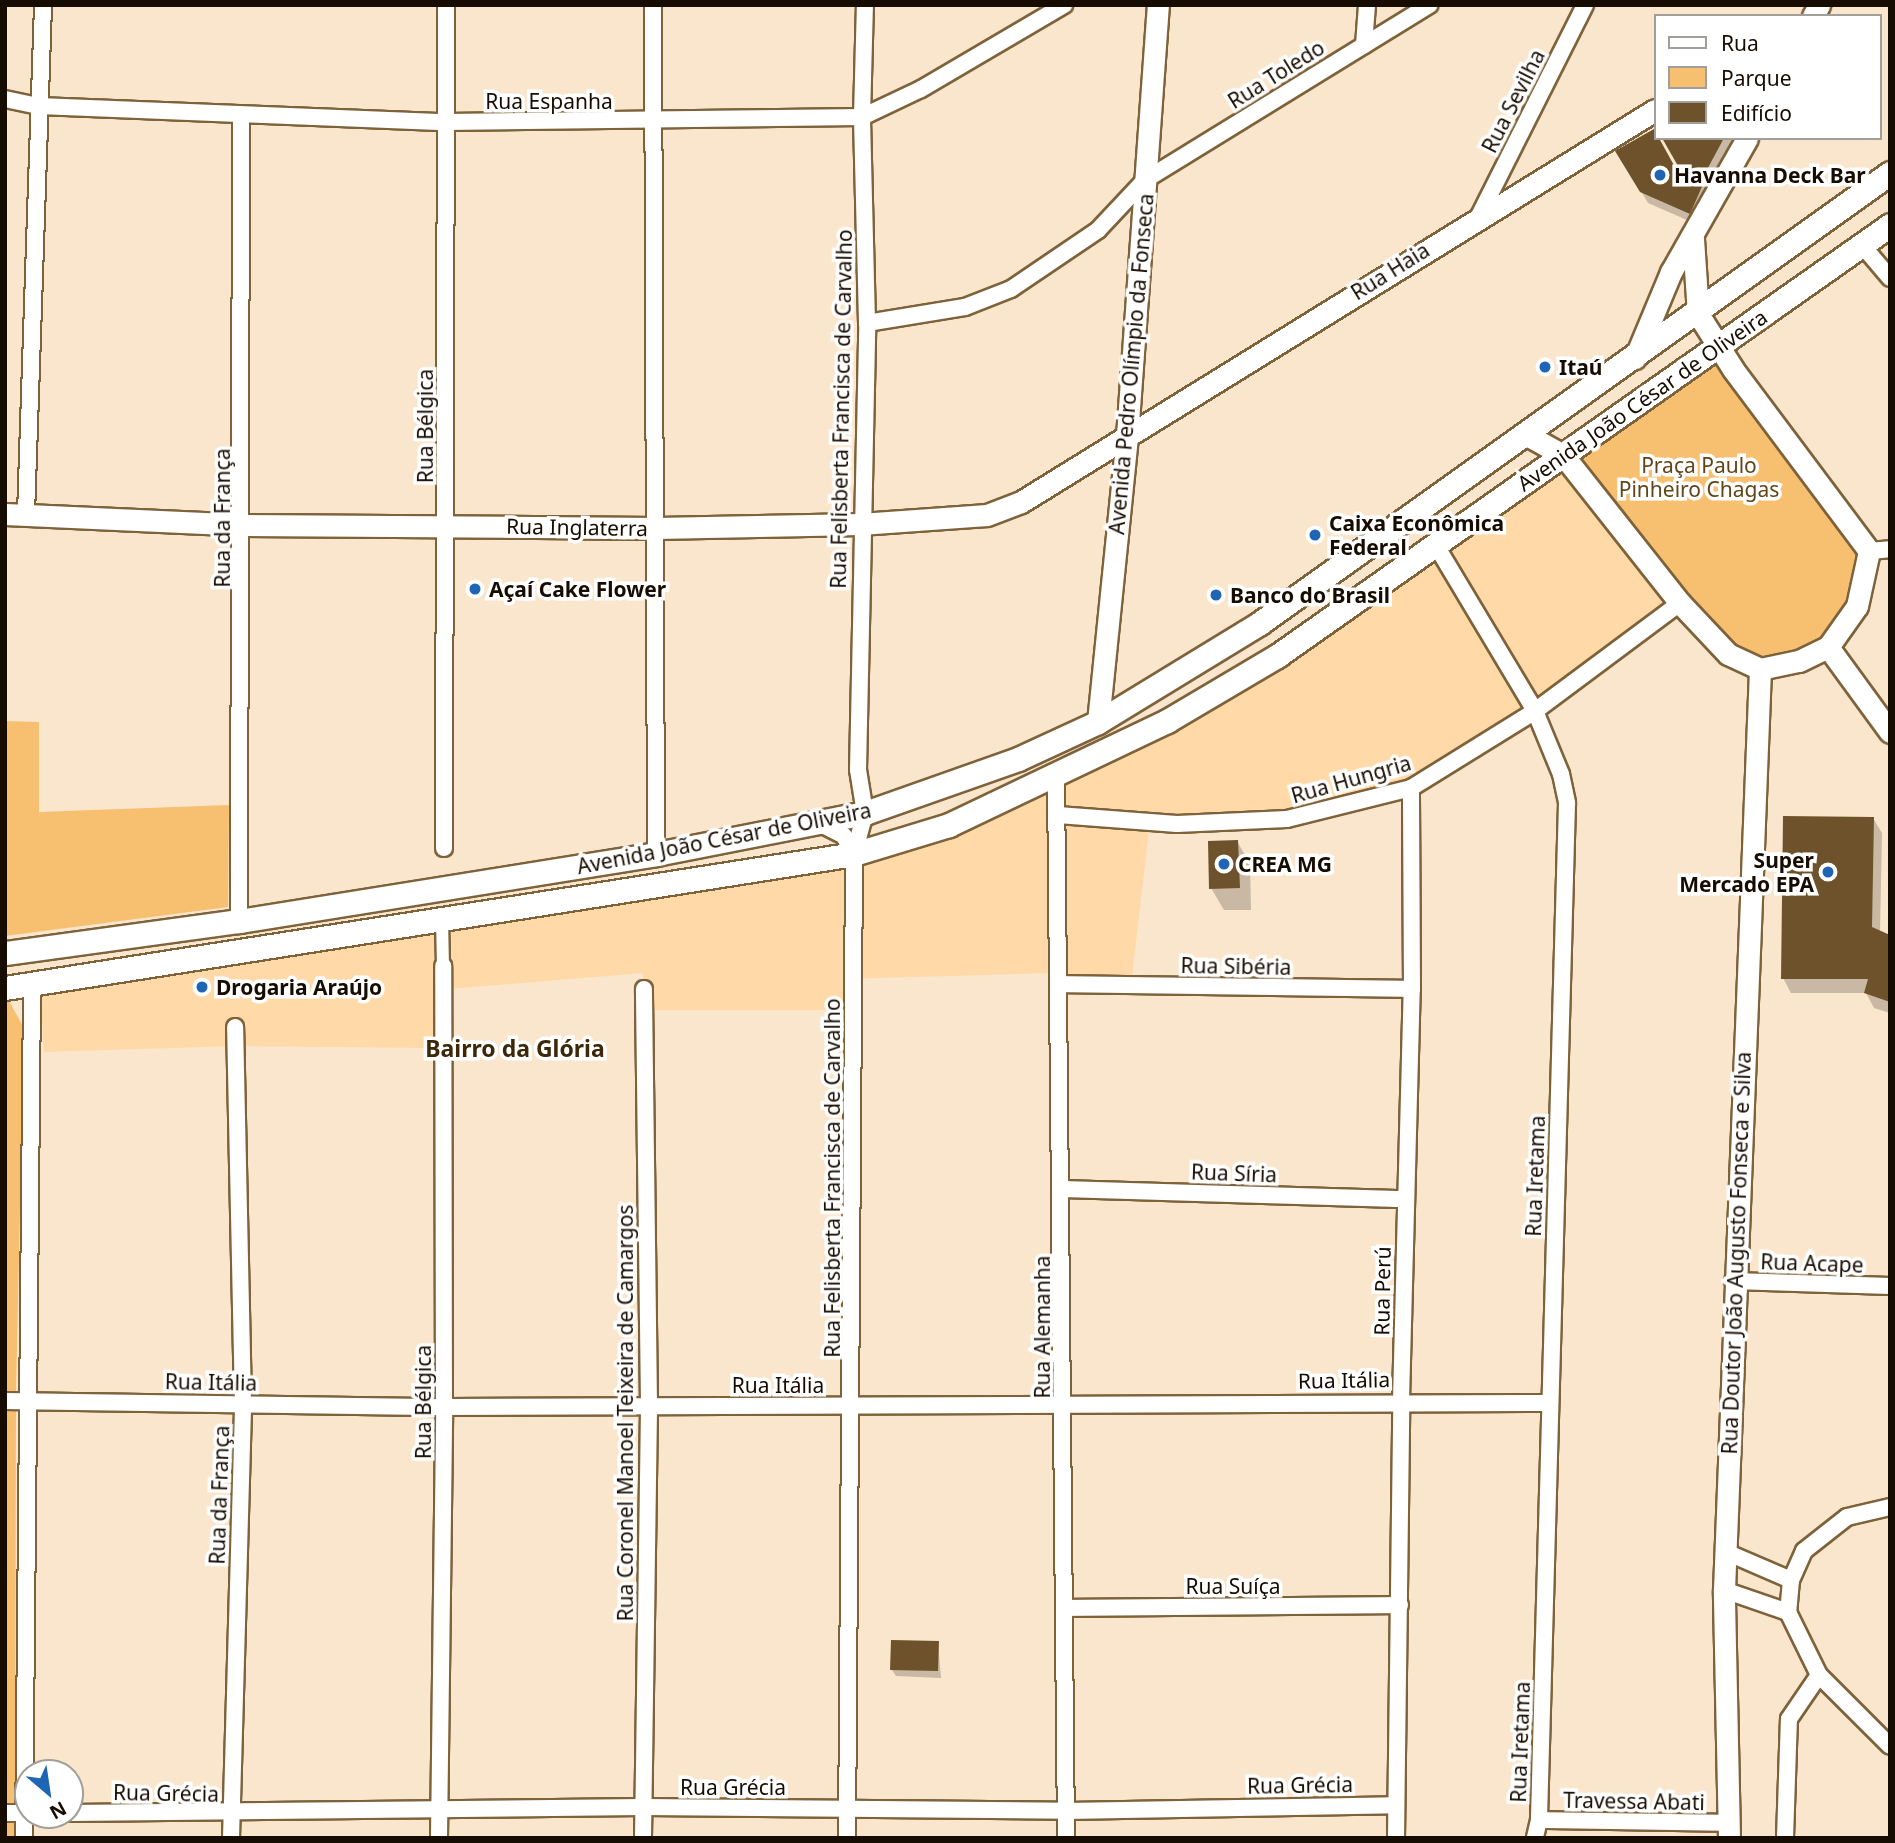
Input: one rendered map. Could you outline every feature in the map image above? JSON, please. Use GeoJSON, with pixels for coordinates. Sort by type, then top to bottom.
{"type":"FeatureCollection","features":[{"type":"Feature","properties":{"kind":"main road","name":"Avenida João César de Oliveira"},"geometry":{"type":"LineString","coordinates":[[5,953],[239,921],[656,854],[865,813],[1018,759],[1098,722],[1261,624],[1636,358],[1890,173]]}},
{"type":"Feature","properties":{"kind":"main road","name":"Avenida João César de Oliveira"},"geometry":{"type":"LineString","coordinates":[[5,988],[854,854],[949,825],[1056,777],[1167,721],[1277,656],[1437,547],[1716,345],[1890,225]]}},
{"type":"Feature","properties":{"kind":"street"},"geometry":{"type":"LineString","coordinates":[[16,515],[43,5]]}},
{"type":"Feature","properties":{"kind":"street","name":"Rua Bélgica"},"geometry":{"type":"LineString","coordinates":[[444,848],[447,525],[446,5]]}},
{"type":"Feature","properties":{"kind":"street"},"geometry":{"type":"LineString","coordinates":[[653,5],[656,854]]}},
{"type":"Feature","properties":{"kind":"street","name":"Rua Felisberta Francisca de Carvalho"},"geometry":{"type":"LineString","coordinates":[[847,1838],[853,1406],[854,854],[865,813],[858,771],[860,524],[867,323],[862,117],[866,5]]}},
{"type":"Feature","properties":{"kind":"street","name":"Rua Espanha"},"geometry":{"type":"LineString","coordinates":[[5,99],[39,106],[445,122],[655,123],[862,117],[921,89],[1064,5]]}},
{"type":"Feature","properties":{"kind":"street","name":"Avenida Pedro Olímpio da Fonseca"},"geometry":{"type":"LineString","coordinates":[[1098,722],[1127,436],[1158,5]]}},
{"type":"Feature","properties":{"kind":"street"},"geometry":{"type":"LineString","coordinates":[[1364,45],[1367,5]]}},
{"type":"Feature","properties":{"kind":"street","name":"Rua Toledo"},"geometry":{"type":"LineString","coordinates":[[867,323],[965,307],[1011,289],[1098,230],[1145,180],[1430,5]]}},
{"type":"Feature","properties":{"kind":"street","name":"Rua Sevilha"},"geometry":{"type":"LineString","coordinates":[[1479,216],[1586,5]]}},
{"type":"Feature","properties":{"kind":"street","name":"Rua Haia"},"geometry":{"type":"LineString","coordinates":[[1127,436],[1479,216],[1654,111]]}},
{"type":"Feature","properties":{"kind":"street","name":"Rua da França"},"geometry":{"type":"LineString","coordinates":[[239,921],[243,525],[241,116]]}},
{"type":"Feature","properties":{"kind":"street"},"geometry":{"type":"LineString","coordinates":[[1636,358],[1671,272],[1693,238],[1746,140]]}},
{"type":"Feature","properties":{"kind":"street"},"geometry":{"type":"LineString","coordinates":[[1527,435],[1563,455],[1680,603],[1728,654],[1760,669],[1799,662],[1828,647],[1857,607],[1880,550],[1716,345],[1698,313],[1693,238]]}},
{"type":"Feature","properties":{"kind":"street"},"geometry":{"type":"LineString","coordinates":[[1862,245],[1890,278]]}},
{"type":"Feature","properties":{"kind":"street","name":"Rua Inglaterra"},"geometry":{"type":"LineString","coordinates":[[16,515],[243,525],[656,528],[860,524],[987,515],[1021,502],[1127,436]]}},
{"type":"Feature","properties":{"kind":"street","name":"Rua Iretama"},"geometry":{"type":"LineString","coordinates":[[1437,547],[1535,711],[1561,774],[1567,803],[1539,1820],[1535,1838]]}},
{"type":"Feature","properties":{"kind":"street","name":"Rua Hungria"},"geometry":{"type":"LineString","coordinates":[[1058,815],[1177,824],[1287,819],[1411,788],[1535,711],[1680,603]]}},
{"type":"Feature","properties":{"kind":"street"},"geometry":{"type":"LineString","coordinates":[[1828,647],[1890,732]]}},
{"type":"Feature","properties":{"kind":"street","name":"Rua Doutor João Augusto Fonseca e Silva"},"geometry":{"type":"LineString","coordinates":[[1729,1831],[1724,1590],[1733,1281],[1760,669]]}},
{"type":"Feature","properties":{"kind":"street"},"geometry":{"type":"LineString","coordinates":[[1056,777],[1058,815]]}},
{"type":"Feature","properties":{"kind":"street","name":"Rua Perú"},"geometry":{"type":"LineString","coordinates":[[1396,1838],[1401,1401],[1412,989],[1411,788]]}},
{"type":"Feature","properties":{"kind":"street","name":"Rua Alemanha"},"geometry":{"type":"LineString","coordinates":[[1058,815],[1066,1838]]}},
{"type":"Feature","properties":{"kind":"street"},"geometry":{"type":"LineString","coordinates":[[817,822],[844,836],[854,854]]}},
{"type":"Feature","properties":{"kind":"street"},"geometry":{"type":"LineString","coordinates":[[442,919],[443,966]]}},
{"type":"Feature","properties":{"kind":"street","name":"Rua Bélgica"},"geometry":{"type":"LineString","coordinates":[[439,1838],[444,1407],[443,966]]}},
{"type":"Feature","properties":{"kind":"street"},"geometry":{"type":"LineString","coordinates":[[27,1759],[32,983]]}},
{"type":"Feature","properties":{"kind":"street","name":"Rua Sibéria"},"geometry":{"type":"LineString","coordinates":[[1060,984],[1412,989]]}},
{"type":"Feature","properties":{"kind":"street","name":"Rua Coronel Manoel Teixeira de Camargos"},"geometry":{"type":"LineString","coordinates":[[643,1838],[649,1405],[644,989]]}},
{"type":"Feature","properties":{"kind":"street","name":"Rua da França"},"geometry":{"type":"LineString","coordinates":[[231,1838],[243,1404],[235,1027]]}},
{"type":"Feature","properties":{"kind":"street","name":"Rua Síria"},"geometry":{"type":"LineString","coordinates":[[1062,1189],[1406,1199]]}},
{"type":"Feature","properties":{"kind":"street","name":"Rua Acape"},"geometry":{"type":"LineString","coordinates":[[1733,1281],[1890,1286]]}},
{"type":"Feature","properties":{"kind":"street","name":"Rua Itália"},"geometry":{"type":"LineString","coordinates":[[5,1401],[444,1407],[1401,1401],[1550,1403]]}},
{"type":"Feature","properties":{"kind":"street"},"geometry":{"type":"LineString","coordinates":[[1890,1507],[1847,1517],[1804,1551],[1791,1580],[1788,1612],[1819,1675],[1890,1746]]}},
{"type":"Feature","properties":{"kind":"street"},"geometry":{"type":"LineString","coordinates":[[1726,1552],[1791,1580]]}},
{"type":"Feature","properties":{"kind":"street"},"geometry":{"type":"LineString","coordinates":[[1724,1590],[1788,1612]]}},
{"type":"Feature","properties":{"kind":"street","name":"Rua Suíça"},"geometry":{"type":"LineString","coordinates":[[1066,1608],[1400,1605]]}},
{"type":"Feature","properties":{"kind":"street"},"geometry":{"type":"LineString","coordinates":[[1785,1838],[1789,1719],[1819,1675]]}},
{"type":"Feature","properties":{"kind":"street","name":"Rua Grécia"},"geometry":{"type":"LineString","coordinates":[[84,1813],[231,1815],[643,1807],[1066,1811],[1396,1805]]}},
{"type":"Feature","properties":{"kind":"street","name":"Travessa Abati"},"geometry":{"type":"LineString","coordinates":[[1539,1820],[1729,1831]]}},
{"type":"Feature","properties":{"kind":"shaded area"},"geometry":{"type":"Polygon","coordinates":[[[1556,463],[1671,609],[1535,719],[1472,761],[1396,802],[1286,828],[1149,830],[1130,994],[1051,993],[1051,973],[845,979],[844,1010],[643,1010],[643,973],[438,990],[438,1048],[236,1046],[44,1052],[40,984],[948,834],[1061,787],[1166,729],[1556,463]]]}},
{"type":"Feature","properties":{"kind":"green space","name":"Praça Paulo Pinheiro Chagas"},"geometry":{"type":"Polygon","coordinates":[[[1715,357],[1865,551],[1854,605],[1827,641],[1781,662],[1750,661],[1717,636],[1574,460],[1715,357]]]}},
{"type":"Feature","properties":{"kind":"green space"},"geometry":{"type":"Polygon","coordinates":[[[5,721],[39,722],[39,812],[229,805],[228,907],[5,936],[5,721]]]}},
{"type":"Feature","properties":{"kind":"green space"},"geometry":{"type":"Polygon","coordinates":[[[5,994],[24,1028],[16,1390],[15,1838],[5,1838],[5,994]]]}},
{"type":"Feature","properties":{"kind":"building","name":"Havanna Deck Bar"},"geometry":{"type":"Polygon","coordinates":[[[1654,129],[1654,140],[1660,140],[1676,169],[1704,182],[1690,214],[1640,192],[1615,151],[1654,129]]]}},
{"type":"Feature","properties":{"kind":"building"},"geometry":{"type":"Polygon","coordinates":[[[1663,140],[1723,140],[1703,177],[1678,166],[1663,140]]]}},
{"type":"Feature","properties":{"kind":"building","name":"Super Mercado EPA"},"geometry":{"type":"Polygon","coordinates":[[[1783,816],[1874,817],[1872,927],[1890,935],[1890,1002],[1864,993],[1868,979],[1781,979],[1783,816]]]}},
{"type":"Feature","properties":{"kind":"building","name":"CREA MG"},"geometry":{"type":"Polygon","coordinates":[[[1238,840],[1240,888],[1209,889],[1208,841],[1238,840]]]}},
{"type":"Feature","properties":{"kind":"building"},"geometry":{"type":"Polygon","coordinates":[[[891,1640],[939,1641],[938,1671],[890,1670],[891,1640]]]}},
{"type":"Feature","properties":{"kind":"place","name":"Havanna Deck Bar"},"geometry":{"type":"Point","coordinates":[1660,175]}},
{"type":"Feature","properties":{"kind":"place","name":"Itaú"},"geometry":{"type":"Point","coordinates":[1545,367]}},
{"type":"Feature","properties":{"kind":"place","name":"Caixa Econômica Federal"},"geometry":{"type":"Point","coordinates":[1315,535]}},
{"type":"Feature","properties":{"kind":"place","name":"Açaí Cake Flower"},"geometry":{"type":"Point","coordinates":[475,589]}},
{"type":"Feature","properties":{"kind":"place","name":"Banco do Brasil"},"geometry":{"type":"Point","coordinates":[1216,595]}},
{"type":"Feature","properties":{"kind":"place","name":"CREA MG"},"geometry":{"type":"Point","coordinates":[1224,864]}},
{"type":"Feature","properties":{"kind":"place","name":"Super Mercado EPA"},"geometry":{"type":"Point","coordinates":[1828,872]}},
{"type":"Feature","properties":{"kind":"place","name":"Drogaria Araújo"},"geometry":{"type":"Point","coordinates":[202,987]}},
{"type":"Feature","properties":{"kind":"district","name":"Bairro da Glória"},"geometry":{"type":"Point","coordinates":[515,1048]}}]}
